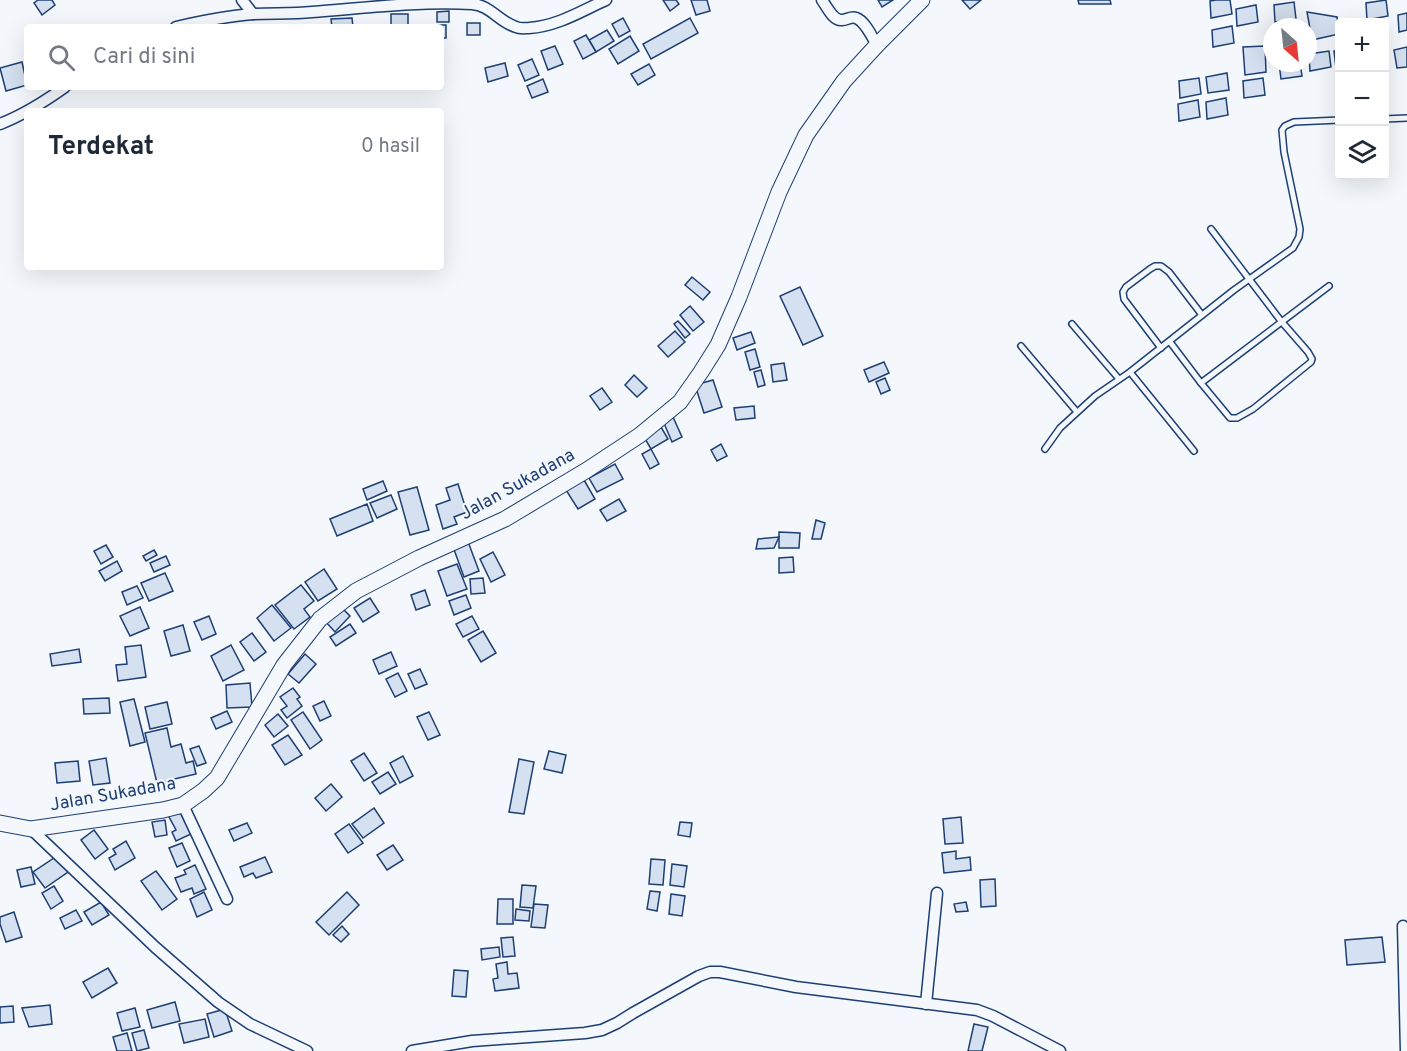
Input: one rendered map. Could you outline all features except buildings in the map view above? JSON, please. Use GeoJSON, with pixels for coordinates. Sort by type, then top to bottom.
{"type":"FeatureCollection","features":[{"type":"Feature","properties":{"kind":"main road","name":"Jalan Sukadana"},"geometry":{"type":"LineString","coordinates":[[0,823],[32,829],[183,805],[217,778],[284,665],[320,619],[356,591],[419,558],[505,519],[578,475],[640,435],[680,402],[718,345],[780,192],[806,135],[844,81],[922,0]]}},
{"type":"Feature","properties":{"kind":"street"},"geometry":{"type":"LineString","coordinates":[[242,0],[253,14]]}},
{"type":"Feature","properties":{"kind":"street"},"geometry":{"type":"LineString","coordinates":[[188,24],[212,18],[253,14],[308,13],[415,4],[473,4],[488,9],[495,16],[517,28],[526,28],[554,24],[606,0]]}},
{"type":"Feature","properties":{"kind":"street"},"geometry":{"type":"LineString","coordinates":[[822,0],[837,19],[857,18],[862,22],[877,45]]}},
{"type":"Feature","properties":{"kind":"street"},"geometry":{"type":"LineString","coordinates":[[32,108],[60,90]]}},
{"type":"Feature","properties":{"kind":"street"},"geometry":{"type":"LineString","coordinates":[[0,124],[24,113]]}},
{"type":"Feature","properties":{"kind":"street"},"geometry":{"type":"LineString","coordinates":[[183,805],[227,899]]}},
{"type":"Feature","properties":{"kind":"street"},"geometry":{"type":"LineString","coordinates":[[32,829],[155,947],[218,1002],[250,1024],[307,1051]]}},
{"type":"Feature","properties":{"kind":"street"},"geometry":{"type":"LineString","coordinates":[[926,1004],[937,893]]}},
{"type":"Feature","properties":{"kind":"street"},"geometry":{"type":"LineString","coordinates":[[1403,926],[1406,1051]]}},
{"type":"Feature","properties":{"kind":"street"},"geometry":{"type":"LineString","coordinates":[[412,1051],[472,1041],[602,1030],[710,972],[796,987],[977,1010],[1060,1051]]}},
{"type":"Feature","properties":{"kind":"lane"},"geometry":{"type":"LineString","coordinates":[[1389,118],[1407,118]]}},
{"type":"Feature","properties":{"kind":"lane"},"geometry":{"type":"LineString","coordinates":[[1045,449],[1060,428],[1077,411],[1293,248],[1299,237],[1300,229],[1284,152],[1282,130],[1294,122],[1335,120]]}},
{"type":"Feature","properties":{"kind":"lane"},"geometry":{"type":"LineString","coordinates":[[1170,342],[1230,418],[1237,418],[1253,409],[1311,362],[1308,352],[1281,321],[1211,229]]}},
{"type":"Feature","properties":{"kind":"lane"},"geometry":{"type":"LineString","coordinates":[[1161,348],[1124,299],[1126,287],[1155,266],[1161,266],[1169,272],[1202,315]]}},
{"type":"Feature","properties":{"kind":"lane"},"geometry":{"type":"LineString","coordinates":[[1201,383],[1329,286]]}},
{"type":"Feature","properties":{"kind":"lane"},"geometry":{"type":"LineString","coordinates":[[1072,324],[1119,379]]}},
{"type":"Feature","properties":{"kind":"lane"},"geometry":{"type":"LineString","coordinates":[[1021,346],[1077,411]]}},
{"type":"Feature","properties":{"kind":"lane"},"geometry":{"type":"LineString","coordinates":[[1130,372],[1194,451]]}}]}
